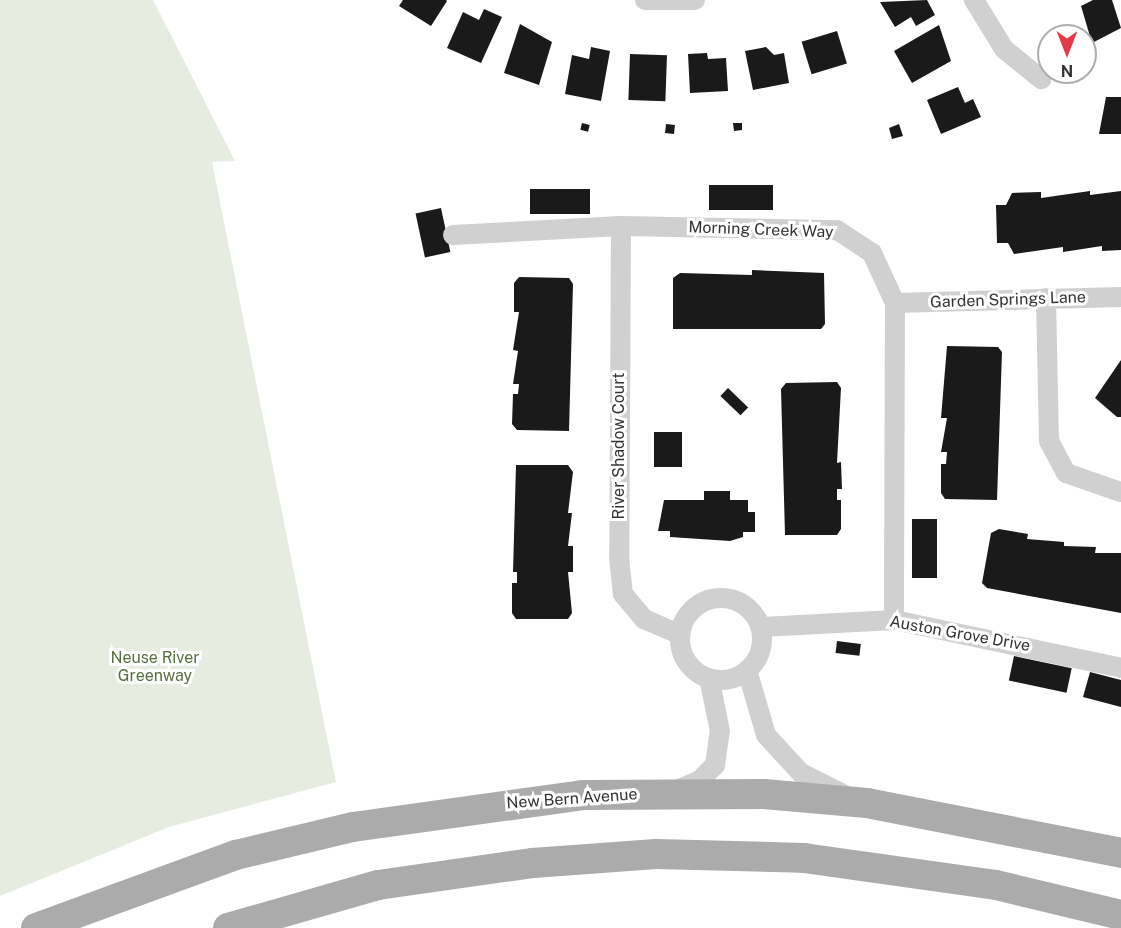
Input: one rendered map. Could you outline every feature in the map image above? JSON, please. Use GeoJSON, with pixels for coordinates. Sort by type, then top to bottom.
{"type":"FeatureCollection","features":[{"type":"Feature","properties":{"kind":"main road","name":"New Bern Avenue"},"geometry":{"type":"LineString","coordinates":[[36,928],[236,855],[353,827],[505,804],[669,794],[867,803],[1121,853]]}},
{"type":"Feature","properties":{"kind":"main road"},"geometry":{"type":"LineString","coordinates":[[230,928],[378,885],[533,863],[656,854],[804,858],[996,885],[1121,915]]}},
{"type":"Feature","properties":{"kind":"street"},"geometry":{"type":"LineString","coordinates":[[645,0],[695,0]]}},
{"type":"Feature","properties":{"kind":"street"},"geometry":{"type":"LineString","coordinates":[[974,0],[1004,49],[1037,76]]}},
{"type":"Feature","properties":{"kind":"street","name":"Morning Creek Way"},"geometry":{"type":"LineString","coordinates":[[453,235],[621,226],[837,230],[872,253],[895,303],[894,620]]}},
{"type":"Feature","properties":{"kind":"street","name":"River Shadow Court"},"geometry":{"type":"LineString","coordinates":[[621,226],[619,557],[623,594],[644,619],[681,635]]}},
{"type":"Feature","properties":{"kind":"street","name":"Garden Springs Lane"},"geometry":{"type":"LineString","coordinates":[[895,303],[1121,297]]}},
{"type":"Feature","properties":{"kind":"street"},"geometry":{"type":"LineString","coordinates":[[1046,298],[1049,441],[1066,473],[1121,492]]}},
{"type":"Feature","properties":{"kind":"street"},"geometry":{"type":"LineString","coordinates":[[720,598],[746,605],[761,627],[760,653],[747,670],[731,679],[709,678],[684,658],[681,635],[694,608],[720,598]]}},
{"type":"Feature","properties":{"kind":"street","name":"Auston Grove Drive"},"geometry":{"type":"LineString","coordinates":[[761,627],[894,620],[1121,668]]}},
{"type":"Feature","properties":{"kind":"street"},"geometry":{"type":"LineString","coordinates":[[747,670],[766,735],[801,773],[867,803]]}},
{"type":"Feature","properties":{"kind":"street"},"geometry":{"type":"LineString","coordinates":[[669,794],[700,780],[715,765],[720,731],[709,678]]}},
{"type":"Feature","properties":{"kind":"green space","name":"Neuse River Greenway"},"geometry":{"type":"Polygon","coordinates":[[[0,0],[153,0],[235,161],[212,162],[336,782],[169,827],[0,896],[0,0]]]}},
{"type":"Feature","properties":{"kind":"building"},"geometry":{"type":"Polygon","coordinates":[[[403,0],[447,1],[431,26],[399,6],[403,0]]]}},
{"type":"Feature","properties":{"kind":"building"},"geometry":{"type":"Polygon","coordinates":[[[927,0],[935,15],[916,26],[911,17],[895,27],[880,2],[927,0]]]}},
{"type":"Feature","properties":{"kind":"building"},"geometry":{"type":"Polygon","coordinates":[[[1093,0],[1112,0],[1121,28],[1097,40],[1097,24],[1086,24],[1081,6],[1093,0]]]}},
{"type":"Feature","properties":{"kind":"building"},"geometry":{"type":"Polygon","coordinates":[[[484,9],[502,17],[481,63],[447,48],[463,12],[479,20],[484,9]]]}},
{"type":"Feature","properties":{"kind":"building"},"geometry":{"type":"Polygon","coordinates":[[[520,24],[552,42],[539,85],[504,73],[520,24]]]}},
{"type":"Feature","properties":{"kind":"building"},"geometry":{"type":"Polygon","coordinates":[[[939,25],[951,61],[912,83],[894,51],[939,25]]]}},
{"type":"Feature","properties":{"kind":"building"},"geometry":{"type":"Polygon","coordinates":[[[837,31],[847,64],[812,74],[802,42],[837,31]]]}},
{"type":"Feature","properties":{"kind":"building"},"geometry":{"type":"Polygon","coordinates":[[[591,47],[610,51],[601,101],[565,94],[572,55],[589,59],[591,47]]]}},
{"type":"Feature","properties":{"kind":"building"},"geometry":{"type":"Polygon","coordinates":[[[766,47],[774,55],[784,53],[789,83],[753,90],[745,51],[766,47]]]}},
{"type":"Feature","properties":{"kind":"building"},"geometry":{"type":"Polygon","coordinates":[[[707,53],[708,59],[726,58],[728,91],[690,93],[688,54],[707,53]]]}},
{"type":"Feature","properties":{"kind":"building"},"geometry":{"type":"Polygon","coordinates":[[[630,54],[667,55],[665,101],[628,100],[630,54]]]}},
{"type":"Feature","properties":{"kind":"building"},"geometry":{"type":"Polygon","coordinates":[[[958,87],[965,103],[973,99],[981,117],[941,134],[927,100],[958,87]]]}},
{"type":"Feature","properties":{"kind":"building"},"geometry":{"type":"Polygon","coordinates":[[[1106,97],[1121,97],[1121,134],[1099,134],[1106,97]]]}},
{"type":"Feature","properties":{"kind":"building"},"geometry":{"type":"Polygon","coordinates":[[[582,123],[590,125],[588,132],[580,130],[582,123]]]}},
{"type":"Feature","properties":{"kind":"building"},"geometry":{"type":"Polygon","coordinates":[[[733,123],[742,123],[742,130],[734,131],[733,123]]]}},
{"type":"Feature","properties":{"kind":"building"},"geometry":{"type":"Polygon","coordinates":[[[666,124],[675,125],[674,134],[665,133],[666,124]]]}},
{"type":"Feature","properties":{"kind":"building"},"geometry":{"type":"Polygon","coordinates":[[[899,124],[903,136],[892,139],[889,128],[899,124]]]}},
{"type":"Feature","properties":{"kind":"building"},"geometry":{"type":"Polygon","coordinates":[[[709,185],[773,185],[773,210],[709,210],[709,185]]]}},
{"type":"Feature","properties":{"kind":"building"},"geometry":{"type":"Polygon","coordinates":[[[530,189],[590,189],[590,214],[530,214],[530,189]]]}},
{"type":"Feature","properties":{"kind":"building"},"geometry":{"type":"Polygon","coordinates":[[[1090,191],[1090,195],[1121,191],[1121,250],[1102,251],[1102,246],[1063,252],[1063,247],[1014,254],[1008,243],[997,243],[996,205],[1006,205],[1012,193],[1041,192],[1041,198],[1090,191]]]}},
{"type":"Feature","properties":{"kind":"building"},"geometry":{"type":"Polygon","coordinates":[[[441,208],[450,252],[425,257],[416,213],[441,208]]]}},
{"type":"Feature","properties":{"kind":"building"},"geometry":{"type":"Polygon","coordinates":[[[752,270],[824,273],[825,324],[821,329],[673,329],[673,278],[680,273],[752,275],[752,270]]]}},
{"type":"Feature","properties":{"kind":"building"},"geometry":{"type":"Polygon","coordinates":[[[519,277],[569,278],[573,284],[569,431],[517,430],[512,424],[513,394],[518,394],[519,384],[513,384],[518,351],[513,350],[519,312],[514,312],[514,283],[519,277]]]}},
{"type":"Feature","properties":{"kind":"building"},"geometry":{"type":"Polygon","coordinates":[[[947,346],[998,347],[1002,352],[997,500],[945,499],[941,493],[941,464],[946,464],[947,452],[941,452],[947,418],[941,418],[947,346]]]}},
{"type":"Feature","properties":{"kind":"building"},"geometry":{"type":"Polygon","coordinates":[[[1121,360],[1121,417],[1117,417],[1095,398],[1121,360]]]}},
{"type":"Feature","properties":{"kind":"building"},"geometry":{"type":"Polygon","coordinates":[[[837,382],[841,388],[837,463],[841,462],[842,489],[837,489],[837,500],[841,500],[841,529],[837,535],[785,535],[781,389],[786,383],[837,382]]]}},
{"type":"Feature","properties":{"kind":"building"},"geometry":{"type":"Polygon","coordinates":[[[728,388],[748,407],[741,415],[720,396],[728,388]]]}},
{"type":"Feature","properties":{"kind":"building"},"geometry":{"type":"Polygon","coordinates":[[[654,432],[682,432],[682,467],[654,467],[654,432]]]}},
{"type":"Feature","properties":{"kind":"building"},"geometry":{"type":"Polygon","coordinates":[[[516,465],[568,465],[573,472],[568,513],[572,513],[568,546],[573,546],[573,572],[568,572],[572,613],[568,619],[516,619],[512,613],[512,583],[517,583],[517,572],[513,572],[516,465]]]}},
{"type":"Feature","properties":{"kind":"building"},"geometry":{"type":"Polygon","coordinates":[[[704,491],[730,491],[730,500],[748,500],[748,512],[755,512],[755,532],[743,532],[743,537],[730,541],[670,537],[670,531],[658,531],[664,500],[704,500],[704,491]]]}},
{"type":"Feature","properties":{"kind":"building"},"geometry":{"type":"Polygon","coordinates":[[[912,519],[937,519],[937,578],[912,578],[912,519]]]}},
{"type":"Feature","properties":{"kind":"building"},"geometry":{"type":"Polygon","coordinates":[[[999,529],[1028,534],[1027,539],[1064,542],[1064,546],[1096,547],[1095,553],[1121,553],[1121,613],[987,588],[982,583],[991,533],[999,529]]]}},
{"type":"Feature","properties":{"kind":"building"},"geometry":{"type":"Polygon","coordinates":[[[837,641],[861,644],[859,656],[836,653],[837,641]]]}},
{"type":"Feature","properties":{"kind":"building"},"geometry":{"type":"Polygon","coordinates":[[[1014,656],[1072,668],[1067,693],[1009,680],[1014,656]]]}},
{"type":"Feature","properties":{"kind":"building"},"geometry":{"type":"Polygon","coordinates":[[[1090,672],[1121,680],[1121,707],[1083,697],[1090,672]]]}}]}
